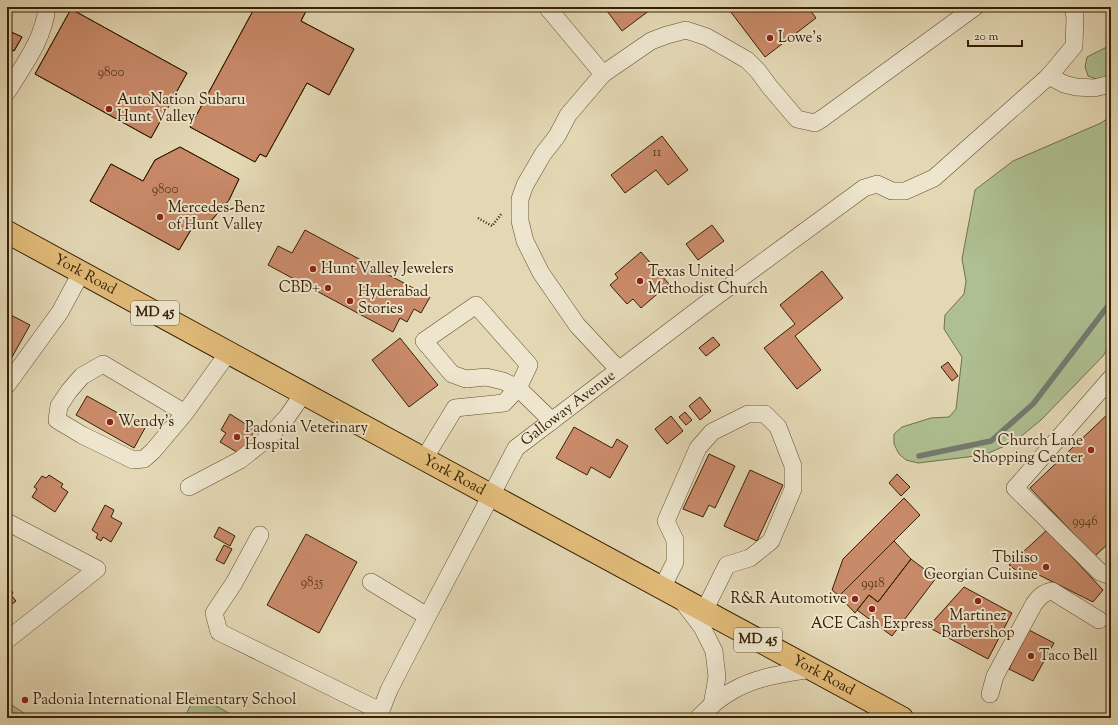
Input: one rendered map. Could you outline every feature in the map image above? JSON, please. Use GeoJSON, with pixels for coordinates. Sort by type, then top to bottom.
{"type":"FeatureCollection","features":[{"type":"Feature","properties":{"kind":"main road","name":"York Road"},"geometry":{"type":"LineString","coordinates":[[7,232],[424,460],[902,718]]}},
{"type":"Feature","properties":{"kind":"street"},"geometry":{"type":"LineString","coordinates":[[7,92],[39,37],[46,17],[47,7]]}},
{"type":"Feature","properties":{"kind":"street"},"geometry":{"type":"LineString","coordinates":[[547,7],[603,74]]}},
{"type":"Feature","properties":{"kind":"street"},"geometry":{"type":"LineString","coordinates":[[619,370],[577,325],[541,273],[525,241],[520,221],[520,199],[525,185],[568,115],[603,74],[652,41],[686,30],[707,37],[747,60],[758,71],[797,119],[815,123],[975,7]]}},
{"type":"Feature","properties":{"kind":"street"},"geometry":{"type":"LineString","coordinates":[[1073,7],[1075,17],[1074,46],[1049,76],[1064,84],[1076,87],[1094,88],[1111,84]]}},
{"type":"Feature","properties":{"kind":"street","name":"Galloway Avenue"},"geometry":{"type":"LineString","coordinates":[[379,715],[389,690],[516,448],[703,306],[864,188],[877,184],[892,191],[905,191],[934,178],[1049,76]]}},
{"type":"Feature","properties":{"kind":"street"},"geometry":{"type":"LineString","coordinates":[[7,385],[60,312],[81,273]]}},
{"type":"Feature","properties":{"kind":"street"},"geometry":{"type":"LineString","coordinates":[[424,460],[455,408],[504,403],[518,388],[529,365],[476,305],[424,341],[452,374],[466,378],[486,377],[503,381],[518,388],[552,421]]}},
{"type":"Feature","properties":{"kind":"street"},"geometry":{"type":"LineString","coordinates":[[185,413],[103,364],[82,376],[69,391],[59,406],[57,420],[82,435],[132,460],[144,459],[153,451],[185,413],[228,353]]}},
{"type":"Feature","properties":{"kind":"street"},"geometry":{"type":"LineString","coordinates":[[1111,378],[1015,488],[1100,572],[1111,576]]}},
{"type":"Feature","properties":{"kind":"street"},"geometry":{"type":"LineString","coordinates":[[189,487],[240,460],[268,438],[303,394]]}},
{"type":"Feature","properties":{"kind":"street"},"geometry":{"type":"LineString","coordinates":[[704,611],[727,565],[750,558],[771,541],[793,489],[793,466],[778,427],[765,414],[748,414],[712,432],[698,448],[666,521],[675,540],[675,562],[671,593],[702,627],[714,650],[717,677],[712,705]]}},
{"type":"Feature","properties":{"kind":"street"},"geometry":{"type":"LineString","coordinates":[[7,522],[97,569],[7,640]]}},
{"type":"Feature","properties":{"kind":"street"},"geometry":{"type":"LineString","coordinates":[[260,535],[234,583],[214,613],[219,632],[379,715]]}},
{"type":"Feature","properties":{"kind":"street"},"geometry":{"type":"LineString","coordinates":[[371,582],[427,616]]}},
{"type":"Feature","properties":{"kind":"street"},"geometry":{"type":"LineString","coordinates":[[990,694],[995,676],[1034,604],[1039,597],[1046,592],[1052,591],[1099,620]]}},
{"type":"Feature","properties":{"kind":"street"},"geometry":{"type":"LineString","coordinates":[[698,718],[712,705],[732,691],[752,682],[778,674],[812,669]]}},
{"type":"Feature","properties":{"kind":"path"},"geometry":{"type":"LineString","coordinates":[[478,218],[492,226],[510,202],[520,199]]}},
{"type":"Feature","properties":{"kind":"green space"},"geometry":{"type":"Polygon","coordinates":[[[1111,45],[1111,79],[1099,80],[1088,76],[1085,67],[1087,57],[1111,45]]]}},
{"type":"Feature","properties":{"kind":"green space"},"geometry":{"type":"Polygon","coordinates":[[[1111,116],[1111,343],[1103,356],[1041,420],[1014,442],[984,455],[918,463],[906,460],[899,454],[894,444],[894,434],[902,427],[931,418],[949,417],[956,409],[962,357],[944,329],[945,315],[964,294],[966,281],[962,259],[975,190],[1013,161],[1101,123],[1111,116]]]}},
{"type":"Feature","properties":{"kind":"green space"},"geometry":{"type":"Polygon","coordinates":[[[196,695],[238,718],[184,718],[196,695]]]}},
{"type":"Feature","properties":{"kind":"green space"},"geometry":{"type":"Polygon","coordinates":[[[10,704],[32,718],[7,718],[7,709],[10,704]]]}},
{"type":"Feature","properties":{"kind":"building"},"geometry":{"type":"Polygon","coordinates":[[[255,7],[308,7],[301,21],[354,49],[329,95],[307,83],[266,157],[260,154],[255,162],[190,127],[255,7]]]}},
{"type":"Feature","properties":{"kind":"building"},"geometry":{"type":"Polygon","coordinates":[[[255,7],[308,7],[301,21],[354,49],[329,95],[307,83],[266,157],[260,154],[255,162],[190,127],[255,7]]]}},
{"type":"Feature","properties":{"kind":"building"},"geometry":{"type":"Polygon","coordinates":[[[604,7],[654,7],[622,31],[604,7]]]}},
{"type":"Feature","properties":{"kind":"building","name":"Lowe's"},"geometry":{"type":"Polygon","coordinates":[[[727,7],[808,7],[816,18],[765,57],[727,7]]]}},
{"type":"Feature","properties":{"kind":"building"},"geometry":{"type":"Polygon","coordinates":[[[71,9],[187,73],[151,138],[35,74],[71,9]]]}},
{"type":"Feature","properties":{"kind":"building"},"geometry":{"type":"Polygon","coordinates":[[[71,9],[187,73],[151,138],[35,74],[71,9]]]}},
{"type":"Feature","properties":{"kind":"building"},"geometry":{"type":"Polygon","coordinates":[[[7,30],[22,37],[14,51],[7,47],[7,30]]]}},
{"type":"Feature","properties":{"kind":"building"},"geometry":{"type":"Polygon","coordinates":[[[7,30],[22,37],[14,51],[7,47],[7,30]]]}},
{"type":"Feature","properties":{"kind":"building"},"geometry":{"type":"Polygon","coordinates":[[[662,136],[688,170],[668,185],[656,170],[625,193],[611,175],[662,136]]]}},
{"type":"Feature","properties":{"kind":"building"},"geometry":{"type":"Polygon","coordinates":[[[180,147],[239,179],[229,200],[204,229],[195,223],[179,250],[90,201],[111,164],[143,181],[155,160],[180,147]]]}},
{"type":"Feature","properties":{"kind":"building"},"geometry":{"type":"Polygon","coordinates":[[[180,147],[239,179],[229,200],[204,229],[195,223],[179,250],[90,201],[111,164],[143,181],[155,160],[180,147]]]}},
{"type":"Feature","properties":{"kind":"building"},"geometry":{"type":"Polygon","coordinates":[[[712,225],[724,241],[698,260],[686,244],[712,225]]]}},
{"type":"Feature","properties":{"kind":"building"},"geometry":{"type":"Polygon","coordinates":[[[305,230],[430,297],[421,313],[414,309],[407,322],[400,318],[393,332],[268,265],[278,246],[292,253],[305,230]]]}},
{"type":"Feature","properties":{"kind":"building","name":"Texas United Methodist Church"},"geometry":{"type":"Polygon","coordinates":[[[641,252],[669,284],[641,308],[633,299],[627,304],[610,285],[618,278],[615,274],[641,252]]]}},
{"type":"Feature","properties":{"kind":"building"},"geometry":{"type":"Polygon","coordinates":[[[822,271],[843,298],[795,336],[821,370],[797,389],[764,348],[795,324],[780,305],[822,271]]]}},
{"type":"Feature","properties":{"kind":"building"},"geometry":{"type":"Polygon","coordinates":[[[7,313],[30,325],[7,366],[7,313]]]}},
{"type":"Feature","properties":{"kind":"building"},"geometry":{"type":"Polygon","coordinates":[[[713,337],[720,345],[706,356],[699,348],[713,337]]]}},
{"type":"Feature","properties":{"kind":"building"},"geometry":{"type":"Polygon","coordinates":[[[400,338],[438,385],[409,407],[372,360],[400,338]]]}},
{"type":"Feature","properties":{"kind":"building"},"geometry":{"type":"Polygon","coordinates":[[[948,362],[958,376],[952,381],[941,367],[948,362]]]}},
{"type":"Feature","properties":{"kind":"building","name":"Wendy's"},"geometry":{"type":"Polygon","coordinates":[[[87,396],[145,428],[134,448],[76,415],[87,396]]]}},
{"type":"Feature","properties":{"kind":"building"},"geometry":{"type":"Polygon","coordinates":[[[700,397],[711,411],[700,420],[689,406],[700,397]]]}},
{"type":"Feature","properties":{"kind":"building","name":"Church Lane Shopping Center"},"geometry":{"type":"Polygon","coordinates":[[[1111,411],[1111,541],[1095,556],[1030,488],[1111,411]]]}},
{"type":"Feature","properties":{"kind":"building"},"geometry":{"type":"Polygon","coordinates":[[[685,412],[692,420],[686,425],[679,417],[685,412]]]}},
{"type":"Feature","properties":{"kind":"building","name":"Padonia Veterinary Hospital"},"geometry":{"type":"Polygon","coordinates":[[[230,414],[255,430],[240,454],[220,442],[226,433],[221,430],[230,414]]]}},
{"type":"Feature","properties":{"kind":"building"},"geometry":{"type":"Polygon","coordinates":[[[671,416],[683,431],[667,444],[655,429],[671,416]]]}},
{"type":"Feature","properties":{"kind":"building"},"geometry":{"type":"Polygon","coordinates":[[[574,427],[612,448],[617,439],[628,446],[610,478],[591,467],[587,475],[556,458],[574,427]]]}},
{"type":"Feature","properties":{"kind":"building"},"geometry":{"type":"Polygon","coordinates":[[[709,454],[735,466],[715,508],[709,505],[703,517],[683,509],[709,454]]]}},
{"type":"Feature","properties":{"kind":"building"},"geometry":{"type":"Polygon","coordinates":[[[750,470],[783,485],[757,541],[724,526],[750,470]]]}},
{"type":"Feature","properties":{"kind":"building"},"geometry":{"type":"Polygon","coordinates":[[[897,474],[910,487],[901,496],[889,483],[897,474]]]}},
{"type":"Feature","properties":{"kind":"building"},"geometry":{"type":"Polygon","coordinates":[[[49,475],[63,484],[61,487],[68,492],[55,512],[32,497],[37,489],[34,487],[42,476],[46,478],[49,475]]]}},
{"type":"Feature","properties":{"kind":"building"},"geometry":{"type":"Polygon","coordinates":[[[904,498],[920,515],[839,596],[832,590],[843,559],[904,498]]]}},
{"type":"Feature","properties":{"kind":"building"},"geometry":{"type":"Polygon","coordinates":[[[105,505],[114,510],[111,517],[122,523],[111,542],[103,537],[101,541],[96,538],[98,534],[92,530],[105,505]]]}},
{"type":"Feature","properties":{"kind":"building"},"geometry":{"type":"Polygon","coordinates":[[[219,527],[235,536],[230,546],[214,537],[219,527]]]}},
{"type":"Feature","properties":{"kind":"building","name":"Tbiliso Georgian Cuisine"},"geometry":{"type":"Polygon","coordinates":[[[1047,530],[1103,590],[1093,602],[1035,573],[1030,581],[1009,565],[1047,530]]]}},
{"type":"Feature","properties":{"kind":"building"},"geometry":{"type":"Polygon","coordinates":[[[306,534],[357,562],[319,633],[267,605],[306,534]]]}},
{"type":"Feature","properties":{"kind":"building"},"geometry":{"type":"Polygon","coordinates":[[[894,541],[911,559],[878,602],[869,595],[855,613],[839,596],[894,541]]]}},
{"type":"Feature","properties":{"kind":"building"},"geometry":{"type":"Polygon","coordinates":[[[224,545],[232,549],[224,564],[216,560],[224,545]]]}},
{"type":"Feature","properties":{"kind":"building"},"geometry":{"type":"Polygon","coordinates":[[[911,559],[936,578],[892,636],[857,610],[869,595],[878,602],[911,559]]]}},
{"type":"Feature","properties":{"kind":"building"},"geometry":{"type":"Polygon","coordinates":[[[7,584],[13,593],[11,595],[16,601],[7,608],[7,584]]]}},
{"type":"Feature","properties":{"kind":"building"},"geometry":{"type":"Polygon","coordinates":[[[964,587],[1012,613],[988,659],[928,627],[964,587]]]}},
{"type":"Feature","properties":{"kind":"building","name":"Taco Bell"},"geometry":{"type":"Polygon","coordinates":[[[1029,630],[1054,643],[1033,681],[1009,669],[1029,630]]]}},
{"type":"Feature","properties":{"kind":"waterway"},"geometry":{"type":"LineString","coordinates":[[919,456],[991,441],[1033,404],[1111,302]]}},
{"type":"Feature","properties":{"kind":"place","name":"Lowe's"},"geometry":{"type":"Point","coordinates":[770,38]}},
{"type":"Feature","properties":{"kind":"place","name":"AutoNation Subaru Hunt Valley"},"geometry":{"type":"Point","coordinates":[109,109]}},
{"type":"Feature","properties":{"kind":"place","name":"Mercedes-Benz of Hunt Valley"},"geometry":{"type":"Point","coordinates":[160,217]}},
{"type":"Feature","properties":{"kind":"place","name":"Hunt Valley Jewelers"},"geometry":{"type":"Point","coordinates":[313,269]}},
{"type":"Feature","properties":{"kind":"place","name":"Texas United Methodist Church"},"geometry":{"type":"Point","coordinates":[640,281]}},
{"type":"Feature","properties":{"kind":"place","name":"CBD+"},"geometry":{"type":"Point","coordinates":[328,288]}},
{"type":"Feature","properties":{"kind":"place","name":"Hyderabad Stories"},"geometry":{"type":"Point","coordinates":[350,301]}},
{"type":"Feature","properties":{"kind":"place","name":"Wendy's"},"geometry":{"type":"Point","coordinates":[110,422]}},
{"type":"Feature","properties":{"kind":"place","name":"Padonia Veterinary Hospital"},"geometry":{"type":"Point","coordinates":[237,437]}},
{"type":"Feature","properties":{"kind":"place","name":"Church Lane Shopping Center"},"geometry":{"type":"Point","coordinates":[1091,450]}},
{"type":"Feature","properties":{"kind":"place","name":"Tbiliso Georgian Cuisine"},"geometry":{"type":"Point","coordinates":[1046,567]}},
{"type":"Feature","properties":{"kind":"place","name":"R&R Automotive"},"geometry":{"type":"Point","coordinates":[855,599]}},
{"type":"Feature","properties":{"kind":"place","name":"Martinez Barbershop"},"geometry":{"type":"Point","coordinates":[978,601]}},
{"type":"Feature","properties":{"kind":"place","name":"ACE Cash Express"},"geometry":{"type":"Point","coordinates":[872,609]}},
{"type":"Feature","properties":{"kind":"place","name":"Taco Bell"},"geometry":{"type":"Point","coordinates":[1031,656]}},
{"type":"Feature","properties":{"kind":"place","name":"Padonia International Elementary School"},"geometry":{"type":"Point","coordinates":[25,700]}}]}
